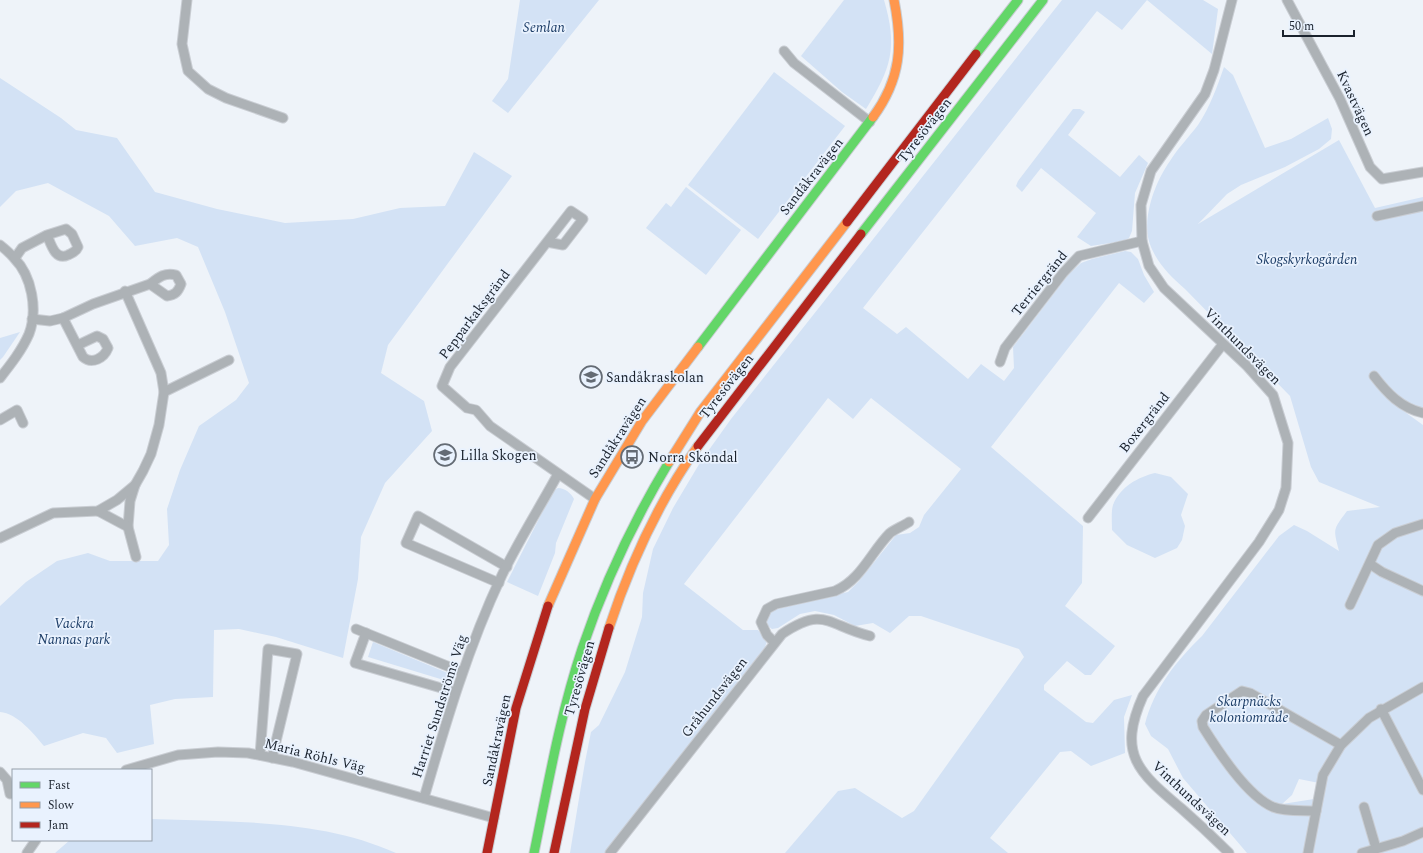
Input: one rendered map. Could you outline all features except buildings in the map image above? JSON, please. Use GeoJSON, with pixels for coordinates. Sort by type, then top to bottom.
{"type":"FeatureCollection","features":[{"type":"Feature","properties":{"kind":"main road","name":"Sandåkravägen"},"geometry":{"type":"LineString","coordinates":[[486,853],[516,708],[544,615],[573,545],[595,499],[642,421],[870,122],[890,91],[897,70],[901,38],[894,0]]}},
{"type":"Feature","properties":{"kind":"main road","name":"Tyresövägen"},"geometry":{"type":"LineString","coordinates":[[534,853],[561,723],[580,656],[613,570],[631,529],[651,492],[701,411],[1018,0]]}},
{"type":"Feature","properties":{"kind":"main road","name":"Tyresövägen"},"geometry":{"type":"LineString","coordinates":[[554,853],[582,716],[604,642],[631,571],[647,535],[675,481],[717,420],[1043,0]]}},
{"type":"Feature","properties":{"kind":"street"},"geometry":{"type":"LineString","coordinates":[[187,0],[182,44],[188,71],[208,89],[226,98],[283,118]]}},
{"type":"Feature","properties":{"kind":"street","name":"Vinthundsvägen"},"geometry":{"type":"LineString","coordinates":[[1229,853],[1202,826],[1144,775],[1136,761],[1131,740],[1131,727],[1135,713],[1143,696],[1259,542],[1279,510],[1286,488],[1288,443],[1273,395],[1223,344],[1164,288],[1149,266],[1142,241],[1141,205],[1146,185],[1152,172],[1205,94],[1214,70],[1232,0]]}},
{"type":"Feature","properties":{"kind":"street","name":"Kvastvägen"},"geometry":{"type":"LineString","coordinates":[[1287,0],[1340,99],[1370,167],[1382,179],[1423,172]]}},
{"type":"Feature","properties":{"kind":"street"},"geometry":{"type":"LineString","coordinates":[[784,50],[794,63],[870,122]]}},
{"type":"Feature","properties":{"kind":"street"},"geometry":{"type":"LineString","coordinates":[[1377,216],[1423,206]]}},
{"type":"Feature","properties":{"kind":"street"},"geometry":{"type":"LineString","coordinates":[[15,258],[22,248],[47,235]]}},
{"type":"Feature","properties":{"kind":"street","name":"Terriergränd"},"geometry":{"type":"LineString","coordinates":[[1000,362],[1005,348],[1063,273],[1079,256],[1142,241]]}},
{"type":"Feature","properties":{"kind":"street","name":"Pepparkaksgränd"},"geometry":{"type":"LineString","coordinates":[[547,242],[450,367],[442,386],[467,408],[476,410],[490,426],[595,499]]}},
{"type":"Feature","properties":{"kind":"street"},"geometry":{"type":"LineString","coordinates":[[0,246],[15,258],[25,275],[30,290],[32,319],[24,344],[0,378]]}},
{"type":"Feature","properties":{"kind":"street"},"geometry":{"type":"LineString","coordinates":[[32,319],[50,321],[63,318],[125,291],[150,284]]}},
{"type":"Feature","properties":{"kind":"street"},"geometry":{"type":"LineString","coordinates":[[125,291],[161,373],[164,392],[159,425],[151,454],[135,485],[130,501],[128,528],[136,557]]}},
{"type":"Feature","properties":{"kind":"street"},"geometry":{"type":"LineString","coordinates":[[63,318],[78,345]]}},
{"type":"Feature","properties":{"kind":"street","name":"Boxergränd"},"geometry":{"type":"LineString","coordinates":[[1088,518],[1223,344]]}},
{"type":"Feature","properties":{"kind":"street"},"geometry":{"type":"LineString","coordinates":[[164,392],[229,360]]}},
{"type":"Feature","properties":{"kind":"street"},"geometry":{"type":"LineString","coordinates":[[1374,376],[1384,389],[1398,402],[1423,414]]}},
{"type":"Feature","properties":{"kind":"street"},"geometry":{"type":"LineString","coordinates":[[0,420],[17,410],[23,423]]}},
{"type":"Feature","properties":{"kind":"street","name":"Harriet Sundströms Väg"},"geometry":{"type":"LineString","coordinates":[[424,798],[462,672],[499,583],[558,474]]}},
{"type":"Feature","properties":{"kind":"street"},"geometry":{"type":"LineString","coordinates":[[0,538],[53,513],[98,511],[117,500],[135,485]]}},
{"type":"Feature","properties":{"kind":"street"},"geometry":{"type":"LineString","coordinates":[[98,511],[128,528]]}},
{"type":"Feature","properties":{"kind":"street"},"geometry":{"type":"LineString","coordinates":[[499,583],[406,543],[418,516],[507,567]]}},
{"type":"Feature","properties":{"kind":"street"},"geometry":{"type":"LineString","coordinates":[[774,642],[767,635],[761,622],[768,609],[776,604],[835,591],[844,587],[855,578],[891,533],[909,522]]}},
{"type":"Feature","properties":{"kind":"street"},"geometry":{"type":"LineString","coordinates":[[1350,605],[1378,545],[1395,534],[1423,524]]}},
{"type":"Feature","properties":{"kind":"street"},"geometry":{"type":"LineString","coordinates":[[1370,564],[1382,572],[1423,591]]}},
{"type":"Feature","properties":{"kind":"street","name":"Gråhundsvägen"},"geometry":{"type":"LineString","coordinates":[[610,853],[774,642],[795,626],[810,619],[823,619],[836,623],[853,632],[870,636]]}},
{"type":"Feature","properties":{"kind":"street"},"geometry":{"type":"LineString","coordinates":[[356,629],[462,672]]}},
{"type":"Feature","properties":{"kind":"street"},"geometry":{"type":"LineString","coordinates":[[366,633],[355,663],[455,692]]}},
{"type":"Feature","properties":{"kind":"street"},"geometry":{"type":"LineString","coordinates":[[260,755],[268,649],[297,654],[272,758]]}},
{"type":"Feature","properties":{"kind":"street"},"geometry":{"type":"LineString","coordinates":[[1308,853],[1323,775],[1341,745],[1357,728],[1382,709],[1423,687]]}},
{"type":"Feature","properties":{"kind":"street"},"geometry":{"type":"LineString","coordinates":[[1316,810],[1289,810],[1275,808],[1265,803],[1224,760],[1203,728],[1202,721],[1206,716],[1242,691],[1250,693],[1341,745]]}},
{"type":"Feature","properties":{"kind":"street"},"geometry":{"type":"LineString","coordinates":[[1382,709],[1423,790]]}},
{"type":"Feature","properties":{"kind":"street","name":"Maria Röhls Väg"},"geometry":{"type":"LineString","coordinates":[[129,769],[178,755],[218,752],[260,755],[293,762],[494,818]]}},
{"type":"Feature","properties":{"kind":"street"},"geometry":{"type":"LineString","coordinates":[[0,772],[7,780],[12,796]]}},
{"type":"Feature","properties":{"kind":"street"},"geometry":{"type":"LineString","coordinates":[[0,791],[12,796]]}},
{"type":"Feature","properties":{"kind":"street"},"geometry":{"type":"LineString","coordinates":[[1364,807],[1376,848]]}},
{"type":"Feature","properties":{"kind":"street"},"geometry":{"type":"LineString","coordinates":[[1362,853],[1403,841],[1423,832]]}},
{"type":"Feature","properties":{"kind":"street"},"geometry":{"type":"LineString","coordinates":[[27,853],[35,841]]}},
{"type":"Feature","properties":{"kind":"green space","name":"Semlan"},"geometry":{"type":"Polygon","coordinates":[[[520,0],[599,0],[508,113],[492,101],[508,79],[520,0]]]}},
{"type":"Feature","properties":{"kind":"green space"},"geometry":{"type":"Polygon","coordinates":[[[844,0],[884,0],[888,17],[891,32],[890,57],[875,95],[866,109],[842,92],[801,56],[844,0]]]}},
{"type":"Feature","properties":{"kind":"green space"},"geometry":{"type":"Polygon","coordinates":[[[1062,0],[1147,0],[1122,30],[1097,11],[863,308],[897,334],[906,327],[968,379],[981,364],[1004,381],[1014,368],[1013,347],[1068,275],[1081,263],[1125,251],[1131,252],[1138,259],[1144,275],[1154,292],[1144,303],[1119,283],[991,447],[1083,526],[1082,583],[1065,606],[1115,646],[1091,675],[1085,675],[1067,661],[1044,685],[1044,690],[1086,722],[1093,723],[1114,700],[1132,695],[1124,717],[1125,753],[1091,766],[1071,751],[1060,752],[990,838],[1008,853],[785,853],[838,791],[855,788],[902,818],[914,811],[1024,657],[1019,649],[921,616],[909,616],[890,633],[873,623],[855,626],[834,615],[815,611],[800,614],[778,628],[772,629],[768,626],[766,618],[771,612],[777,609],[848,592],[859,581],[896,535],[910,533],[919,527],[924,515],[961,469],[871,398],[853,419],[828,398],[684,584],[743,630],[758,630],[767,641],[765,647],[606,853],[570,853],[591,732],[599,725],[625,672],[642,617],[643,593],[653,549],[673,508],[701,461],[731,419],[1062,0]]]}},
{"type":"Feature","properties":{"kind":"green space"},"geometry":{"type":"Polygon","coordinates":[[[1147,0],[1203,0],[1218,9],[1212,54],[1147,0]]]}},
{"type":"Feature","properties":{"kind":"green space"},"geometry":{"type":"Polygon","coordinates":[[[1224,67],[1233,75],[1265,148],[1291,139],[1328,118],[1332,129],[1331,139],[1319,149],[1285,167],[1241,185],[1227,194],[1198,224],[1339,140],[1375,208],[1423,197],[1423,415],[1398,407],[1423,425],[1423,853],[1247,853],[1183,778],[1168,749],[1151,736],[1145,724],[1154,699],[1167,676],[1183,655],[1202,636],[1279,536],[1294,525],[1307,531],[1339,551],[1335,533],[1339,522],[1347,511],[1380,507],[1319,482],[1311,467],[1290,396],[1170,275],[1161,265],[1151,247],[1147,226],[1148,214],[1154,191],[1164,170],[1173,156],[1198,125],[1206,111],[1224,67]],[[1299,779],[1292,795],[1282,804],[1314,799],[1319,783],[1299,779]]]}},
{"type":"Feature","properties":{"kind":"green space"},"geometry":{"type":"Polygon","coordinates":[[[774,72],[845,126],[758,239],[688,185],[774,72]]]}},
{"type":"Feature","properties":{"kind":"green space","name":"Vackra Nannas park"},"geometry":{"type":"Polygon","coordinates":[[[0,78],[61,118],[76,130],[117,138],[155,192],[217,209],[285,223],[353,219],[400,208],[445,206],[474,152],[512,176],[388,345],[381,373],[424,401],[432,431],[385,483],[361,537],[358,579],[343,658],[276,637],[239,629],[214,630],[213,697],[175,699],[150,705],[154,744],[117,753],[106,738],[83,733],[44,746],[19,720],[6,713],[0,712],[0,606],[26,582],[57,561],[88,553],[110,561],[158,561],[169,545],[167,509],[180,470],[199,426],[236,400],[249,383],[225,312],[198,247],[177,238],[135,246],[109,216],[48,183],[16,191],[0,207],[0,78]]]}},
{"type":"Feature","properties":{"kind":"green space"},"geometry":{"type":"Polygon","coordinates":[[[1073,109],[1080,109],[1085,112],[1068,135],[1120,177],[1139,155],[1148,163],[1135,193],[1132,231],[1129,238],[1123,241],[1091,246],[1077,237],[1096,213],[1041,168],[1022,192],[1016,186],[1018,181],[1073,109]]]}},
{"type":"Feature","properties":{"kind":"green space"},"geometry":{"type":"Polygon","coordinates":[[[686,187],[741,230],[706,275],[646,228],[666,203],[671,207],[686,187]]]}},
{"type":"Feature","properties":{"kind":"green space"},"geometry":{"type":"Polygon","coordinates":[[[20,332],[3,357],[0,360],[0,338],[20,332]]]}},
{"type":"Feature","properties":{"kind":"green space"},"geometry":{"type":"Polygon","coordinates":[[[1155,473],[1171,477],[1188,494],[1181,515],[1185,526],[1182,540],[1177,548],[1155,558],[1127,545],[1112,530],[1112,510],[1116,499],[1125,488],[1142,477],[1155,473]]]}},
{"type":"Feature","properties":{"kind":"green space"},"geometry":{"type":"Polygon","coordinates":[[[558,488],[568,491],[574,499],[556,543],[555,553],[538,596],[507,582],[553,491],[558,488]]]}},
{"type":"Feature","properties":{"kind":"green space"},"geometry":{"type":"Polygon","coordinates":[[[373,642],[450,674],[447,681],[368,657],[373,642]]]}},
{"type":"Feature","properties":{"kind":"green space"},"geometry":{"type":"Polygon","coordinates":[[[152,819],[244,822],[307,828],[367,842],[396,853],[55,853],[69,841],[152,841],[152,819]]]}},
{"type":"Feature","properties":{"kind":"traffic: fast"},"geometry":{"type":"LineString","coordinates":[[976,54],[1018,0]]}},
{"type":"Feature","properties":{"kind":"traffic: fast"},"geometry":{"type":"LineString","coordinates":[[861,234],[1043,0]]}},
{"type":"Feature","properties":{"kind":"traffic: fast"},"geometry":{"type":"LineString","coordinates":[[698,347],[873,117]]}},
{"type":"Feature","properties":{"kind":"traffic: fast"},"geometry":{"type":"LineString","coordinates":[[534,853],[567,699],[582,649],[600,601],[621,553],[656,484],[669,462]]}},
{"type":"Feature","properties":{"kind":"traffic: slow"},"geometry":{"type":"LineString","coordinates":[[873,117],[889,89],[897,61],[899,47],[897,16],[894,0]]}},
{"type":"Feature","properties":{"kind":"traffic: slow"},"geometry":{"type":"LineString","coordinates":[[669,462],[701,411],[847,222]]}},
{"type":"Feature","properties":{"kind":"traffic: slow"},"geometry":{"type":"LineString","coordinates":[[548,606],[595,499],[642,421],[698,347]]}},
{"type":"Feature","properties":{"kind":"traffic: slow"},"geometry":{"type":"LineString","coordinates":[[609,628],[626,580],[658,511],[698,446]]}},
{"type":"Feature","properties":{"kind":"traffic: jam"},"geometry":{"type":"LineString","coordinates":[[847,222],[976,54]]}},
{"type":"Feature","properties":{"kind":"traffic: jam"},"geometry":{"type":"LineString","coordinates":[[698,446],[861,234]]}},
{"type":"Feature","properties":{"kind":"traffic: jam"},"geometry":{"type":"LineString","coordinates":[[487,853],[516,708],[548,606]]}},
{"type":"Feature","properties":{"kind":"traffic: jam"},"geometry":{"type":"LineString","coordinates":[[554,853],[585,709],[609,628]]}},
{"type":"Feature","properties":{"kind":"place","name":"Sandåkraskolan"},"geometry":{"type":"Point","coordinates":[591,377]}},
{"type":"Feature","properties":{"kind":"place","name":"Lilla Skogen"},"geometry":{"type":"Point","coordinates":[445,455]}},
{"type":"Feature","properties":{"kind":"place","name":"Norra Sköndal"},"geometry":{"type":"Point","coordinates":[632,457]}},
{"type":"Feature","properties":{"kind":"park label","name":"Skogskyrkogården"},"geometry":{"type":"Point","coordinates":[1307,259]}},
{"type":"Feature","properties":{"kind":"park label","name":"Skarpnäcks koloniområde"},"geometry":{"type":"Point","coordinates":[1249,710]}}]}
